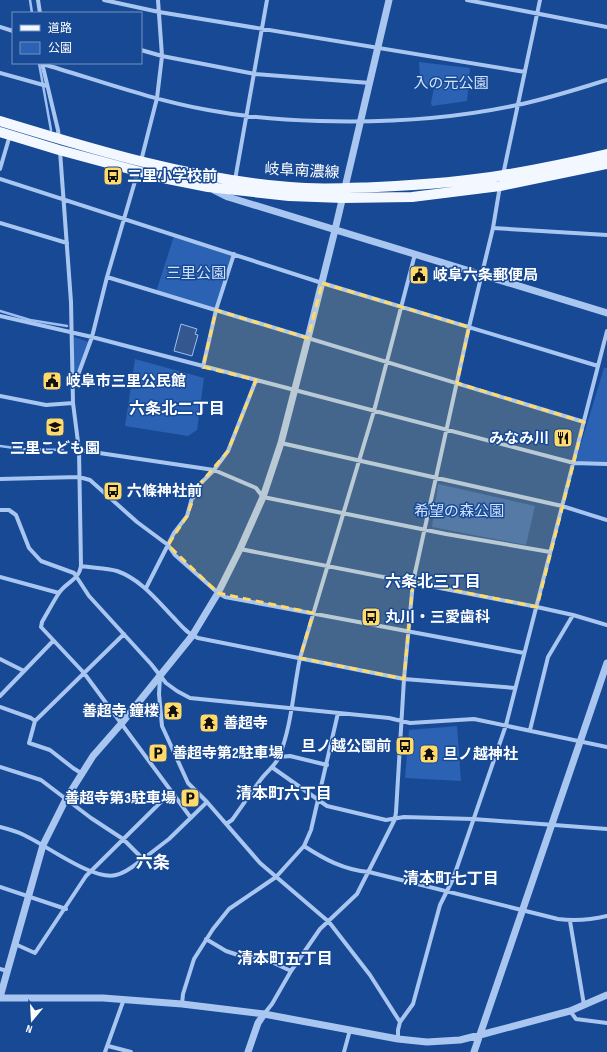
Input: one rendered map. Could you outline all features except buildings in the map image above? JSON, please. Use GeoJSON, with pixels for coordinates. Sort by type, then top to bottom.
{"type":"FeatureCollection","features":[{"type":"Feature","properties":{"kind":"main road","name":"岐阜南濃線"},"geometry":{"type":"LineString","coordinates":[[0,121],[59,139],[139,167],[163,178],[208,187],[289,196],[344,193],[503,175],[607,154]]}},
{"type":"Feature","properties":{"kind":"main road","name":"岐阜南濃線"},"geometry":{"type":"LineString","coordinates":[[0,132],[60,150],[139,167],[187,172],[235,181],[344,193],[412,198],[500,186],[607,164]]}},
{"type":"Feature","properties":{"kind":"street"},"geometry":{"type":"LineString","coordinates":[[38,0],[40,12]]}},
{"type":"Feature","properties":{"kind":"street"},"geometry":{"type":"LineString","coordinates":[[104,0],[159,12],[525,72]]}},
{"type":"Feature","properties":{"kind":"street"},"geometry":{"type":"LineString","coordinates":[[73,382],[78,375],[92,337],[157,98],[162,56],[158,0]]}},
{"type":"Feature","properties":{"kind":"street"},"geometry":{"type":"LineString","coordinates":[[235,181],[267,0]]}},
{"type":"Feature","properties":{"kind":"street"},"geometry":{"type":"LineString","coordinates":[[389,0],[322,283],[281,443],[263,497],[218,593],[192,636],[121,724],[92,756],[66,799],[43,845],[0,998],[124,999],[182,1004],[264,1014],[398,1039],[427,1042],[460,1040],[480,1035],[570,1011],[607,995]]}},
{"type":"Feature","properties":{"kind":"street"},"geometry":{"type":"LineString","coordinates":[[467,0],[607,27]]}},
{"type":"Feature","properties":{"kind":"street"},"geometry":{"type":"LineString","coordinates":[[503,175],[540,0]]}},
{"type":"Feature","properties":{"kind":"street"},"geometry":{"type":"LineString","coordinates":[[0,27],[12,31]]}},
{"type":"Feature","properties":{"kind":"street"},"geometry":{"type":"LineString","coordinates":[[142,50],[162,56],[255,74],[370,83]]}},
{"type":"Feature","properties":{"kind":"street"},"geometry":{"type":"LineString","coordinates":[[59,139],[42,64],[157,98],[207,110],[285,120],[361,122],[422,120],[518,105],[607,80]]}},
{"type":"Feature","properties":{"kind":"street"},"geometry":{"type":"LineString","coordinates":[[0,73],[47,86]]}},
{"type":"Feature","properties":{"kind":"street"},"geometry":{"type":"LineString","coordinates":[[0,169],[10,135]]}},
{"type":"Feature","properties":{"kind":"street"},"geometry":{"type":"LineString","coordinates":[[60,150],[72,333],[73,403],[78,450],[81,566],[77,577],[59,593],[42,622],[41,627],[84,673],[191,818]]}},
{"type":"Feature","properties":{"kind":"street"},"geometry":{"type":"LineString","coordinates":[[0,180],[322,283],[598,366]]}},
{"type":"Feature","properties":{"kind":"street"},"geometry":{"type":"LineString","coordinates":[[248,1052],[258,1022],[272,1004],[291,971],[320,929],[357,894],[395,818],[404,679],[413,582],[469,327],[493,228],[500,186]]}},
{"type":"Feature","properties":{"kind":"street"},"geometry":{"type":"LineString","coordinates":[[208,187],[228,197],[607,313]]}},
{"type":"Feature","properties":{"kind":"street"},"geometry":{"type":"LineString","coordinates":[[0,223],[67,243]]}},
{"type":"Feature","properties":{"kind":"street"},"geometry":{"type":"LineString","coordinates":[[493,228],[607,235]]}},
{"type":"Feature","properties":{"kind":"street"},"geometry":{"type":"LineString","coordinates":[[204,367],[216,310],[234,254]]}},
{"type":"Feature","properties":{"kind":"street"},"geometry":{"type":"LineString","coordinates":[[226,824],[232,820],[264,776],[273,768],[279,757],[292,707],[294,683],[300,658],[374,411],[415,254]]}},
{"type":"Feature","properties":{"kind":"street"},"geometry":{"type":"LineString","coordinates":[[107,278],[387,361],[584,422]]}},
{"type":"Feature","properties":{"kind":"street"},"geometry":{"type":"LineString","coordinates":[[0,316],[92,337],[574,463],[607,464]]}},
{"type":"Feature","properties":{"kind":"street"},"geometry":{"type":"LineString","coordinates":[[398,1039],[400,1022],[413,1004],[440,905],[453,879],[506,725],[607,331]]}},
{"type":"Feature","properties":{"kind":"street"},"geometry":{"type":"LineString","coordinates":[[146,588],[174,533],[187,516],[192,498],[198,486],[214,470],[228,451],[256,380]]}},
{"type":"Feature","properties":{"kind":"street"},"geometry":{"type":"LineString","coordinates":[[0,396],[46,405],[73,403]]}},
{"type":"Feature","properties":{"kind":"street"},"geometry":{"type":"LineString","coordinates":[[281,443],[562,506],[607,520]]}},
{"type":"Feature","properties":{"kind":"street"},"geometry":{"type":"LineString","coordinates":[[78,450],[214,470],[256,488],[263,497],[425,530],[550,552]]}},
{"type":"Feature","properties":{"kind":"street"},"geometry":{"type":"LineString","coordinates":[[0,479],[79,477],[90,480],[137,522],[168,545],[175,555],[218,593],[225,597],[524,653]]}},
{"type":"Feature","properties":{"kind":"street"},"geometry":{"type":"LineString","coordinates":[[0,510],[9,510],[16,515],[29,548],[41,561],[74,573],[89,596],[166,683],[190,698],[292,707],[389,718],[410,723],[474,719],[607,747]]}},
{"type":"Feature","properties":{"kind":"street"},"geometry":{"type":"LineString","coordinates":[[240,548],[537,607],[573,615],[607,625]]}},
{"type":"Feature","properties":{"kind":"street"},"geometry":{"type":"LineString","coordinates":[[81,566],[118,572],[146,588],[192,636],[404,679],[515,688]]}},
{"type":"Feature","properties":{"kind":"street"},"geometry":{"type":"LineString","coordinates":[[0,577],[59,593]]}},
{"type":"Feature","properties":{"kind":"street"},"geometry":{"type":"LineString","coordinates":[[530,730],[548,657],[573,615]]}},
{"type":"Feature","properties":{"kind":"street"},"geometry":{"type":"LineString","coordinates":[[81,773],[50,750],[29,743],[35,721],[124,634]]}},
{"type":"Feature","properties":{"kind":"street"},"geometry":{"type":"LineString","coordinates":[[0,696],[53,641]]}},
{"type":"Feature","properties":{"kind":"street"},"geometry":{"type":"LineString","coordinates":[[0,658],[24,671]]}},
{"type":"Feature","properties":{"kind":"street"},"geometry":{"type":"LineString","coordinates":[[474,1052],[607,663]]}},
{"type":"Feature","properties":{"kind":"street"},"geometry":{"type":"LineString","coordinates":[[160,675],[159,694],[162,726],[188,783],[208,802],[260,863],[329,922],[370,975],[400,1022]]}},
{"type":"Feature","properties":{"kind":"street"},"geometry":{"type":"LineString","coordinates":[[0,707],[31,718],[35,721]]}},
{"type":"Feature","properties":{"kind":"street"},"geometry":{"type":"LineString","coordinates":[[182,1004],[183,994],[194,959],[206,939],[229,909],[276,877],[304,846],[311,830],[319,801],[338,713]]}},
{"type":"Feature","properties":{"kind":"street"},"geometry":{"type":"LineString","coordinates":[[279,757],[290,756],[326,765]]}},
{"type":"Feature","properties":{"kind":"street"},"geometry":{"type":"LineString","coordinates":[[0,767],[41,780],[123,839],[142,859]]}},
{"type":"Feature","properties":{"kind":"street"},"geometry":{"type":"LineString","coordinates":[[273,768],[327,806],[386,820],[395,818],[473,820],[607,829]]}},
{"type":"Feature","properties":{"kind":"street"},"geometry":{"type":"LineString","coordinates":[[16,944],[35,953],[66,909],[90,871],[171,792]]}},
{"type":"Feature","properties":{"kind":"street"},"geometry":{"type":"LineString","coordinates":[[0,827],[22,834],[90,871],[115,876],[122,874],[169,839],[208,802]]}},
{"type":"Feature","properties":{"kind":"street"},"geometry":{"type":"LineString","coordinates":[[304,846],[341,866],[358,871],[368,872],[558,919],[592,920],[607,916]]}},
{"type":"Feature","properties":{"kind":"street"},"geometry":{"type":"LineString","coordinates":[[0,887],[66,909]]}},
{"type":"Feature","properties":{"kind":"street"},"geometry":{"type":"LineString","coordinates":[[570,920],[584,1006]]}},
{"type":"Feature","properties":{"kind":"street"},"geometry":{"type":"LineString","coordinates":[[206,939],[226,951],[238,955],[263,958],[291,971]]}},
{"type":"Feature","properties":{"kind":"street"},"geometry":{"type":"LineString","coordinates":[[0,969],[8,972]]}},
{"type":"Feature","properties":{"kind":"street"},"geometry":{"type":"LineString","coordinates":[[105,1052],[124,999]]}},
{"type":"Feature","properties":{"kind":"street"},"geometry":{"type":"LineString","coordinates":[[570,1011],[576,1019],[607,1023]]}},
{"type":"Feature","properties":{"kind":"street"},"geometry":{"type":"LineString","coordinates":[[344,1052],[350,1029]]}},
{"type":"Feature","properties":{"kind":"street"},"geometry":{"type":"LineString","coordinates":[[108,1046],[131,1052]]}},
{"type":"Feature","properties":{"kind":"highlighted area"},"geometry":{"type":"Polygon","coordinates":[[[322,283],[469,327],[457,383],[584,422],[537,607],[413,582],[404,679],[300,658],[313,613],[218,593],[168,545],[187,516],[198,486],[228,451],[256,380],[203,367],[216,310],[308,338],[322,283]]]}},
{"type":"Feature","properties":{"kind":"green space","name":"入の元公園"},"geometry":{"type":"Polygon","coordinates":[[[419,62],[470,68],[467,101],[432,106],[431,103],[434,88],[420,82],[419,62]]]}},
{"type":"Feature","properties":{"kind":"green space","name":"三里公園"},"geometry":{"type":"Polygon","coordinates":[[[174,236],[234,254],[216,310],[156,292],[174,236]]]}},
{"type":"Feature","properties":{"kind":"green space"},"geometry":{"type":"Polygon","coordinates":[[[74,337],[89,342],[78,372],[74,372],[74,337]]]}},
{"type":"Feature","properties":{"kind":"green space"},"geometry":{"type":"Polygon","coordinates":[[[135,359],[204,378],[197,430],[188,436],[125,426],[135,359]]]}},
{"type":"Feature","properties":{"kind":"green space"},"geometry":{"type":"Polygon","coordinates":[[[604,368],[607,368],[607,463],[575,463],[604,368]]]}},
{"type":"Feature","properties":{"kind":"green space","name":"希望の森公園"},"geometry":{"type":"Polygon","coordinates":[[[438,484],[535,506],[526,545],[432,527],[438,484]]]}},
{"type":"Feature","properties":{"kind":"green space"},"geometry":{"type":"Polygon","coordinates":[[[457,726],[461,781],[405,778],[409,730],[457,726]]]}},
{"type":"Feature","properties":{"kind":"shaded area"},"geometry":{"type":"Polygon","coordinates":[[[181,324],[197,329],[195,334],[198,335],[192,356],[174,351],[181,324]]]}},
{"type":"Feature","properties":{"kind":"waterway"},"geometry":{"type":"LineString","coordinates":[[30,0],[32,12]]}},
{"type":"Feature","properties":{"kind":"waterway"},"geometry":{"type":"LineString","coordinates":[[39,64],[51,130]]}},
{"type":"Feature","properties":{"kind":"waterway"},"geometry":{"type":"LineString","coordinates":[[0,311],[30,320],[67,326]]}},
{"type":"Feature","properties":{"kind":"waterway"},"geometry":{"type":"LineString","coordinates":[[0,446],[22,449],[63,450]]}},
{"type":"Feature","properties":{"kind":"place","name":"三里小学校前"},"geometry":{"type":"Point","coordinates":[113,176]}},
{"type":"Feature","properties":{"kind":"place","name":"岐阜六条郵便局"},"geometry":{"type":"Point","coordinates":[419,275]}},
{"type":"Feature","properties":{"kind":"place","name":"岐阜市三里公民館"},"geometry":{"type":"Point","coordinates":[52,381]}},
{"type":"Feature","properties":{"kind":"place","name":"三里こども園"},"geometry":{"type":"Point","coordinates":[55,427]}},
{"type":"Feature","properties":{"kind":"place","name":"みなみ川"},"geometry":{"type":"Point","coordinates":[563,438]}},
{"type":"Feature","properties":{"kind":"place","name":"六條神社前"},"geometry":{"type":"Point","coordinates":[113,491]}},
{"type":"Feature","properties":{"kind":"place","name":"丸川・三愛歯科"},"geometry":{"type":"Point","coordinates":[371,617]}},
{"type":"Feature","properties":{"kind":"place","name":"善超寺 鐘楼"},"geometry":{"type":"Point","coordinates":[173,711]}},
{"type":"Feature","properties":{"kind":"place","name":"善超寺"},"geometry":{"type":"Point","coordinates":[209,723]}},
{"type":"Feature","properties":{"kind":"place","name":"旦ノ越公園前"},"geometry":{"type":"Point","coordinates":[405,746]}},
{"type":"Feature","properties":{"kind":"place","name":"善超寺第2駐車場"},"geometry":{"type":"Point","coordinates":[158,753]}},
{"type":"Feature","properties":{"kind":"place","name":"旦ノ越神社"},"geometry":{"type":"Point","coordinates":[429,754]}},
{"type":"Feature","properties":{"kind":"place","name":"善超寺第3駐車場"},"geometry":{"type":"Point","coordinates":[190,798]}},
{"type":"Feature","properties":{"kind":"district","name":"六条北二丁目"},"geometry":{"type":"Point","coordinates":[177,409]}},
{"type":"Feature","properties":{"kind":"district","name":"六条北三丁目"},"geometry":{"type":"Point","coordinates":[433,582]}},
{"type":"Feature","properties":{"kind":"district","name":"清本町六丁目"},"geometry":{"type":"Point","coordinates":[284,794]}},
{"type":"Feature","properties":{"kind":"district","name":"六条"},"geometry":{"type":"Point","coordinates":[153,863]}},
{"type":"Feature","properties":{"kind":"district","name":"清本町七丁目"},"geometry":{"type":"Point","coordinates":[451,879]}},
{"type":"Feature","properties":{"kind":"district","name":"清本町五丁目"},"geometry":{"type":"Point","coordinates":[285,959]}}]}
